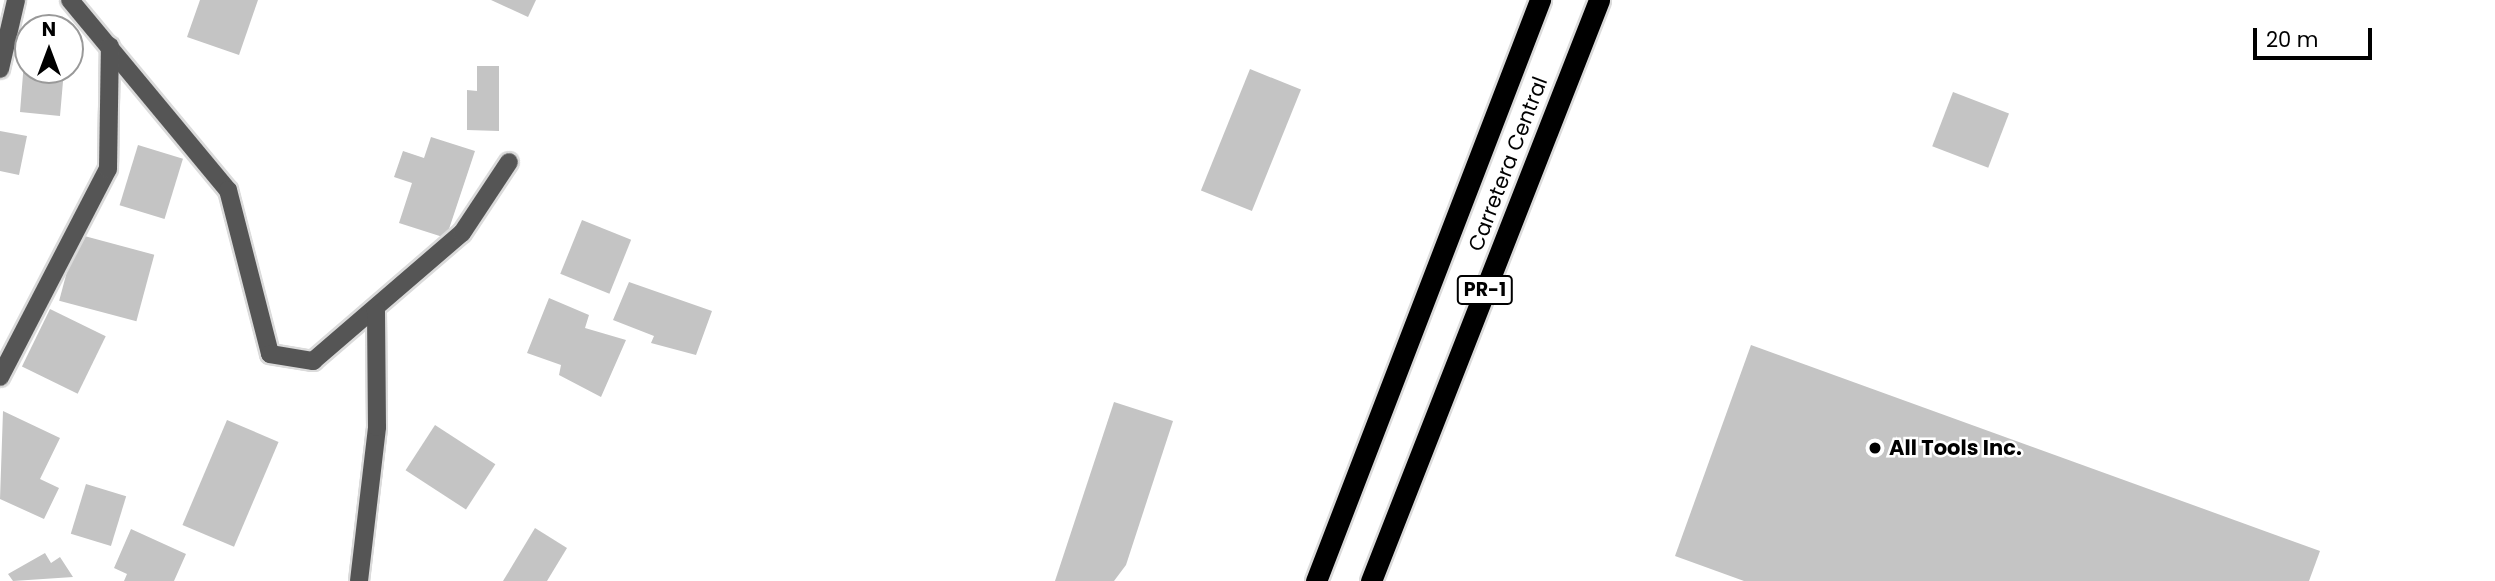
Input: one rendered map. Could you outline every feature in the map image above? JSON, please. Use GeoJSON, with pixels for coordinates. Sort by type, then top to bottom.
{"type":"FeatureCollection","features":[{"type":"Feature","properties":{"kind":"highway","name":"Carretera Central"},"geometry":{"type":"LineString","coordinates":[[1315,581],[1539,0]]}},
{"type":"Feature","properties":{"kind":"highway","name":"Carretera Central"},"geometry":{"type":"LineString","coordinates":[[1371,581],[1599,0]]}},
{"type":"Feature","properties":{"kind":"street"},"geometry":{"type":"LineString","coordinates":[[0,69],[16,0]]}},
{"type":"Feature","properties":{"kind":"street"},"geometry":{"type":"LineString","coordinates":[[70,0],[228,190],[270,354],[313,360],[462,233],[509,162]]}},
{"type":"Feature","properties":{"kind":"street"},"geometry":{"type":"LineString","coordinates":[[0,377],[108,169],[110,46]]}},
{"type":"Feature","properties":{"kind":"street"},"geometry":{"type":"LineString","coordinates":[[359,581],[377,427],[376,308]]}},
{"type":"Feature","properties":{"kind":"building"},"geometry":{"type":"Polygon","coordinates":[[[200,0],[258,0],[239,55],[187,37],[200,0]]]}},
{"type":"Feature","properties":{"kind":"building"},"geometry":{"type":"Polygon","coordinates":[[[491,0],[536,0],[528,17],[491,0]]]}},
{"type":"Feature","properties":{"kind":"building"},"geometry":{"type":"Polygon","coordinates":[[[477,66],[499,66],[499,131],[467,130],[467,90],[477,91],[477,66]]]}},
{"type":"Feature","properties":{"kind":"building"},"geometry":{"type":"Polygon","coordinates":[[[1250,69],[1301,90],[1252,211],[1201,190],[1250,69]]]}},
{"type":"Feature","properties":{"kind":"building"},"geometry":{"type":"Polygon","coordinates":[[[22,84],[63,84],[60,116],[20,112],[22,84]]]}},
{"type":"Feature","properties":{"kind":"building"},"geometry":{"type":"Polygon","coordinates":[[[1953,92],[2009,114],[1988,168],[1932,146],[1953,92]]]}},
{"type":"Feature","properties":{"kind":"building"},"geometry":{"type":"Polygon","coordinates":[[[0,131],[27,136],[19,175],[0,171],[0,131]]]}},
{"type":"Feature","properties":{"kind":"building"},"geometry":{"type":"Polygon","coordinates":[[[431,137],[475,151],[446,238],[399,223],[412,183],[394,177],[403,151],[424,158],[431,137]]]}},
{"type":"Feature","properties":{"kind":"building"},"geometry":{"type":"Polygon","coordinates":[[[138,145],[183,159],[165,219],[120,205],[138,145]]]}},
{"type":"Feature","properties":{"kind":"building"},"geometry":{"type":"Polygon","coordinates":[[[582,220],[631,240],[609,294],[560,274],[582,220]]]}},
{"type":"Feature","properties":{"kind":"building"},"geometry":{"type":"Polygon","coordinates":[[[77,234],[154,255],[136,321],[59,301],[77,234]]]}},
{"type":"Feature","properties":{"kind":"building"},"geometry":{"type":"Polygon","coordinates":[[[629,282],[712,311],[696,355],[651,343],[654,336],[613,320],[629,282]]]}},
{"type":"Feature","properties":{"kind":"building"},"geometry":{"type":"Polygon","coordinates":[[[549,298],[589,315],[585,328],[626,340],[601,397],[559,375],[561,365],[527,353],[549,298]]]}},
{"type":"Feature","properties":{"kind":"building"},"geometry":{"type":"Polygon","coordinates":[[[50,309],[106,336],[78,394],[22,367],[50,309]]]}},
{"type":"Feature","properties":{"kind":"building","name":"All Tools Inc."},"geometry":{"type":"Polygon","coordinates":[[[1751,345],[2320,551],[2309,581],[1744,581],[1675,556],[1751,345]]]}},
{"type":"Feature","properties":{"kind":"building"},"geometry":{"type":"Polygon","coordinates":[[[1114,402],[1173,421],[1126,565],[1114,581],[1055,581],[1114,402]]]}},
{"type":"Feature","properties":{"kind":"building"},"geometry":{"type":"Polygon","coordinates":[[[3,411],[60,438],[40,479],[59,488],[44,519],[0,499],[3,411]]]}},
{"type":"Feature","properties":{"kind":"building"},"geometry":{"type":"Polygon","coordinates":[[[227,420],[279,442],[234,547],[182,525],[227,420]]]}},
{"type":"Feature","properties":{"kind":"building"},"geometry":{"type":"Polygon","coordinates":[[[435,425],[495,464],[466,510],[406,470],[435,425]]]}},
{"type":"Feature","properties":{"kind":"building"},"geometry":{"type":"Polygon","coordinates":[[[86,484],[126,496],[111,546],[71,534],[86,484]]]}},
{"type":"Feature","properties":{"kind":"building"},"geometry":{"type":"Polygon","coordinates":[[[535,528],[567,548],[547,581],[503,581],[535,528]]]}},
{"type":"Feature","properties":{"kind":"building"},"geometry":{"type":"Polygon","coordinates":[[[131,529],[186,554],[174,581],[124,581],[127,574],[114,568],[131,529]]]}},
{"type":"Feature","properties":{"kind":"building"},"geometry":{"type":"Polygon","coordinates":[[[45,553],[51,563],[60,557],[73,577],[13,581],[8,574],[45,553]]]}},
{"type":"Feature","properties":{"kind":"place","name":"All Tools Inc."},"geometry":{"type":"Point","coordinates":[1875,448]}}]}
